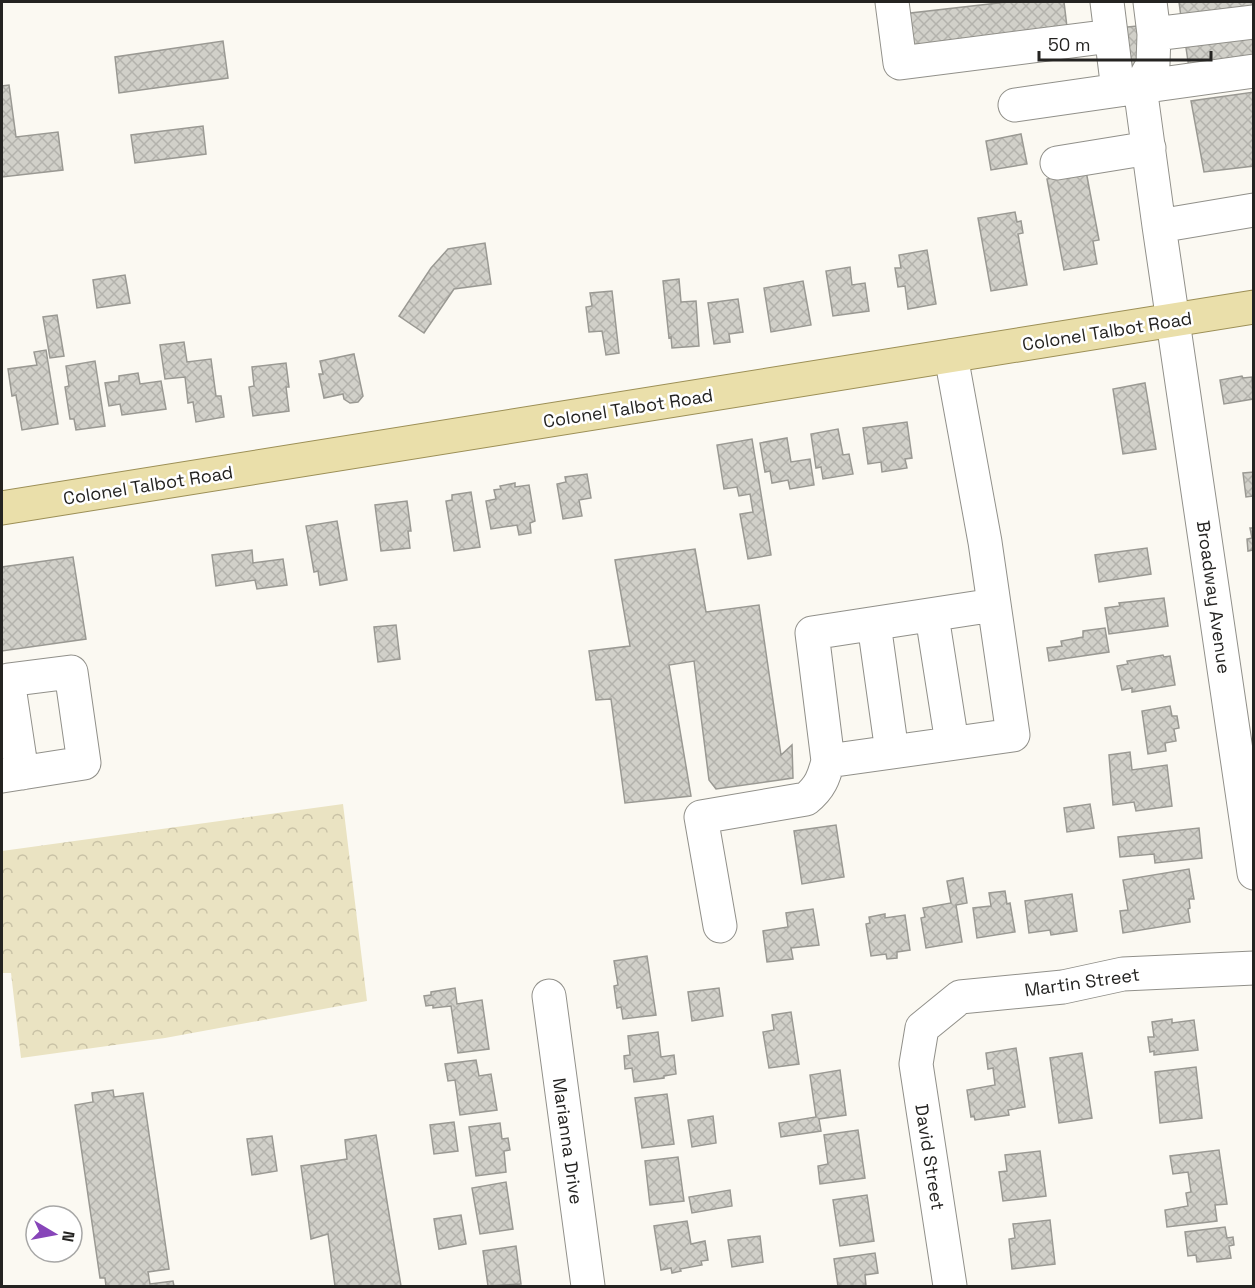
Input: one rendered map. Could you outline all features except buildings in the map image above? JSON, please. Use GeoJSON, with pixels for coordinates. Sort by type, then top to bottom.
{"type":"FeatureCollection","features":[{"type":"Feature","properties":{"kind":"main road","name":"Colonel Talbot Road"},"geometry":{"type":"LineString","coordinates":[[2,508],[1254,307]]}},
{"type":"Feature","properties":{"kind":"street"},"geometry":{"type":"LineString","coordinates":[[892,2],[900,63],[1111,36]]}},
{"type":"Feature","properties":{"kind":"street","name":"Broadway Avenue"},"geometry":{"type":"LineString","coordinates":[[1107,2],[1111,36],[1149,148],[1254,873]]}},
{"type":"Feature","properties":{"kind":"street"},"geometry":{"type":"LineString","coordinates":[[1129,88],[1153,64],[1154,34],[1150,2]]}},
{"type":"Feature","properties":{"kind":"street"},"geometry":{"type":"LineString","coordinates":[[1154,34],[1254,22]]}},
{"type":"Feature","properties":{"kind":"street"},"geometry":{"type":"LineString","coordinates":[[1015,105],[1254,71]]}},
{"type":"Feature","properties":{"kind":"street"},"geometry":{"type":"LineString","coordinates":[[1058,162],[1149,148]]}},
{"type":"Feature","properties":{"kind":"street"},"geometry":{"type":"LineString","coordinates":[[1159,226],[1254,210]]}},
{"type":"Feature","properties":{"kind":"street"},"geometry":{"type":"LineString","coordinates":[[828,761],[1012,735],[985,543],[951,356]]}},
{"type":"Feature","properties":{"kind":"street"},"geometry":{"type":"LineString","coordinates":[[720,926],[700,817],[806,799],[824,778],[828,761],[812,633],[994,605]]}},
{"type":"Feature","properties":{"kind":"street"},"geometry":{"type":"LineString","coordinates":[[932,616],[952,743]]}},
{"type":"Feature","properties":{"kind":"street"},"geometry":{"type":"LineString","coordinates":[[874,624],[892,752]]}},
{"type":"Feature","properties":{"kind":"street","name":"Martin Street"},"geometry":{"type":"LineString","coordinates":[[922,1028],[960,997],[1063,987],[1123,974],[1254,968]]}},
{"type":"Feature","properties":{"kind":"street","name":"Marianna Drive"},"geometry":{"type":"LineString","coordinates":[[549,996],[588,1287]]}},
{"type":"Feature","properties":{"kind":"street","name":"David Street"},"geometry":{"type":"LineString","coordinates":[[922,1028],[916,1064],[950,1287]]}},
{"type":"Feature","properties":{"kind":"green space"},"geometry":{"type":"Polygon","coordinates":[[[343,804],[367,1001],[165,1038],[21,1058],[11,973],[2,973],[2,851],[343,804]]]}}]}
